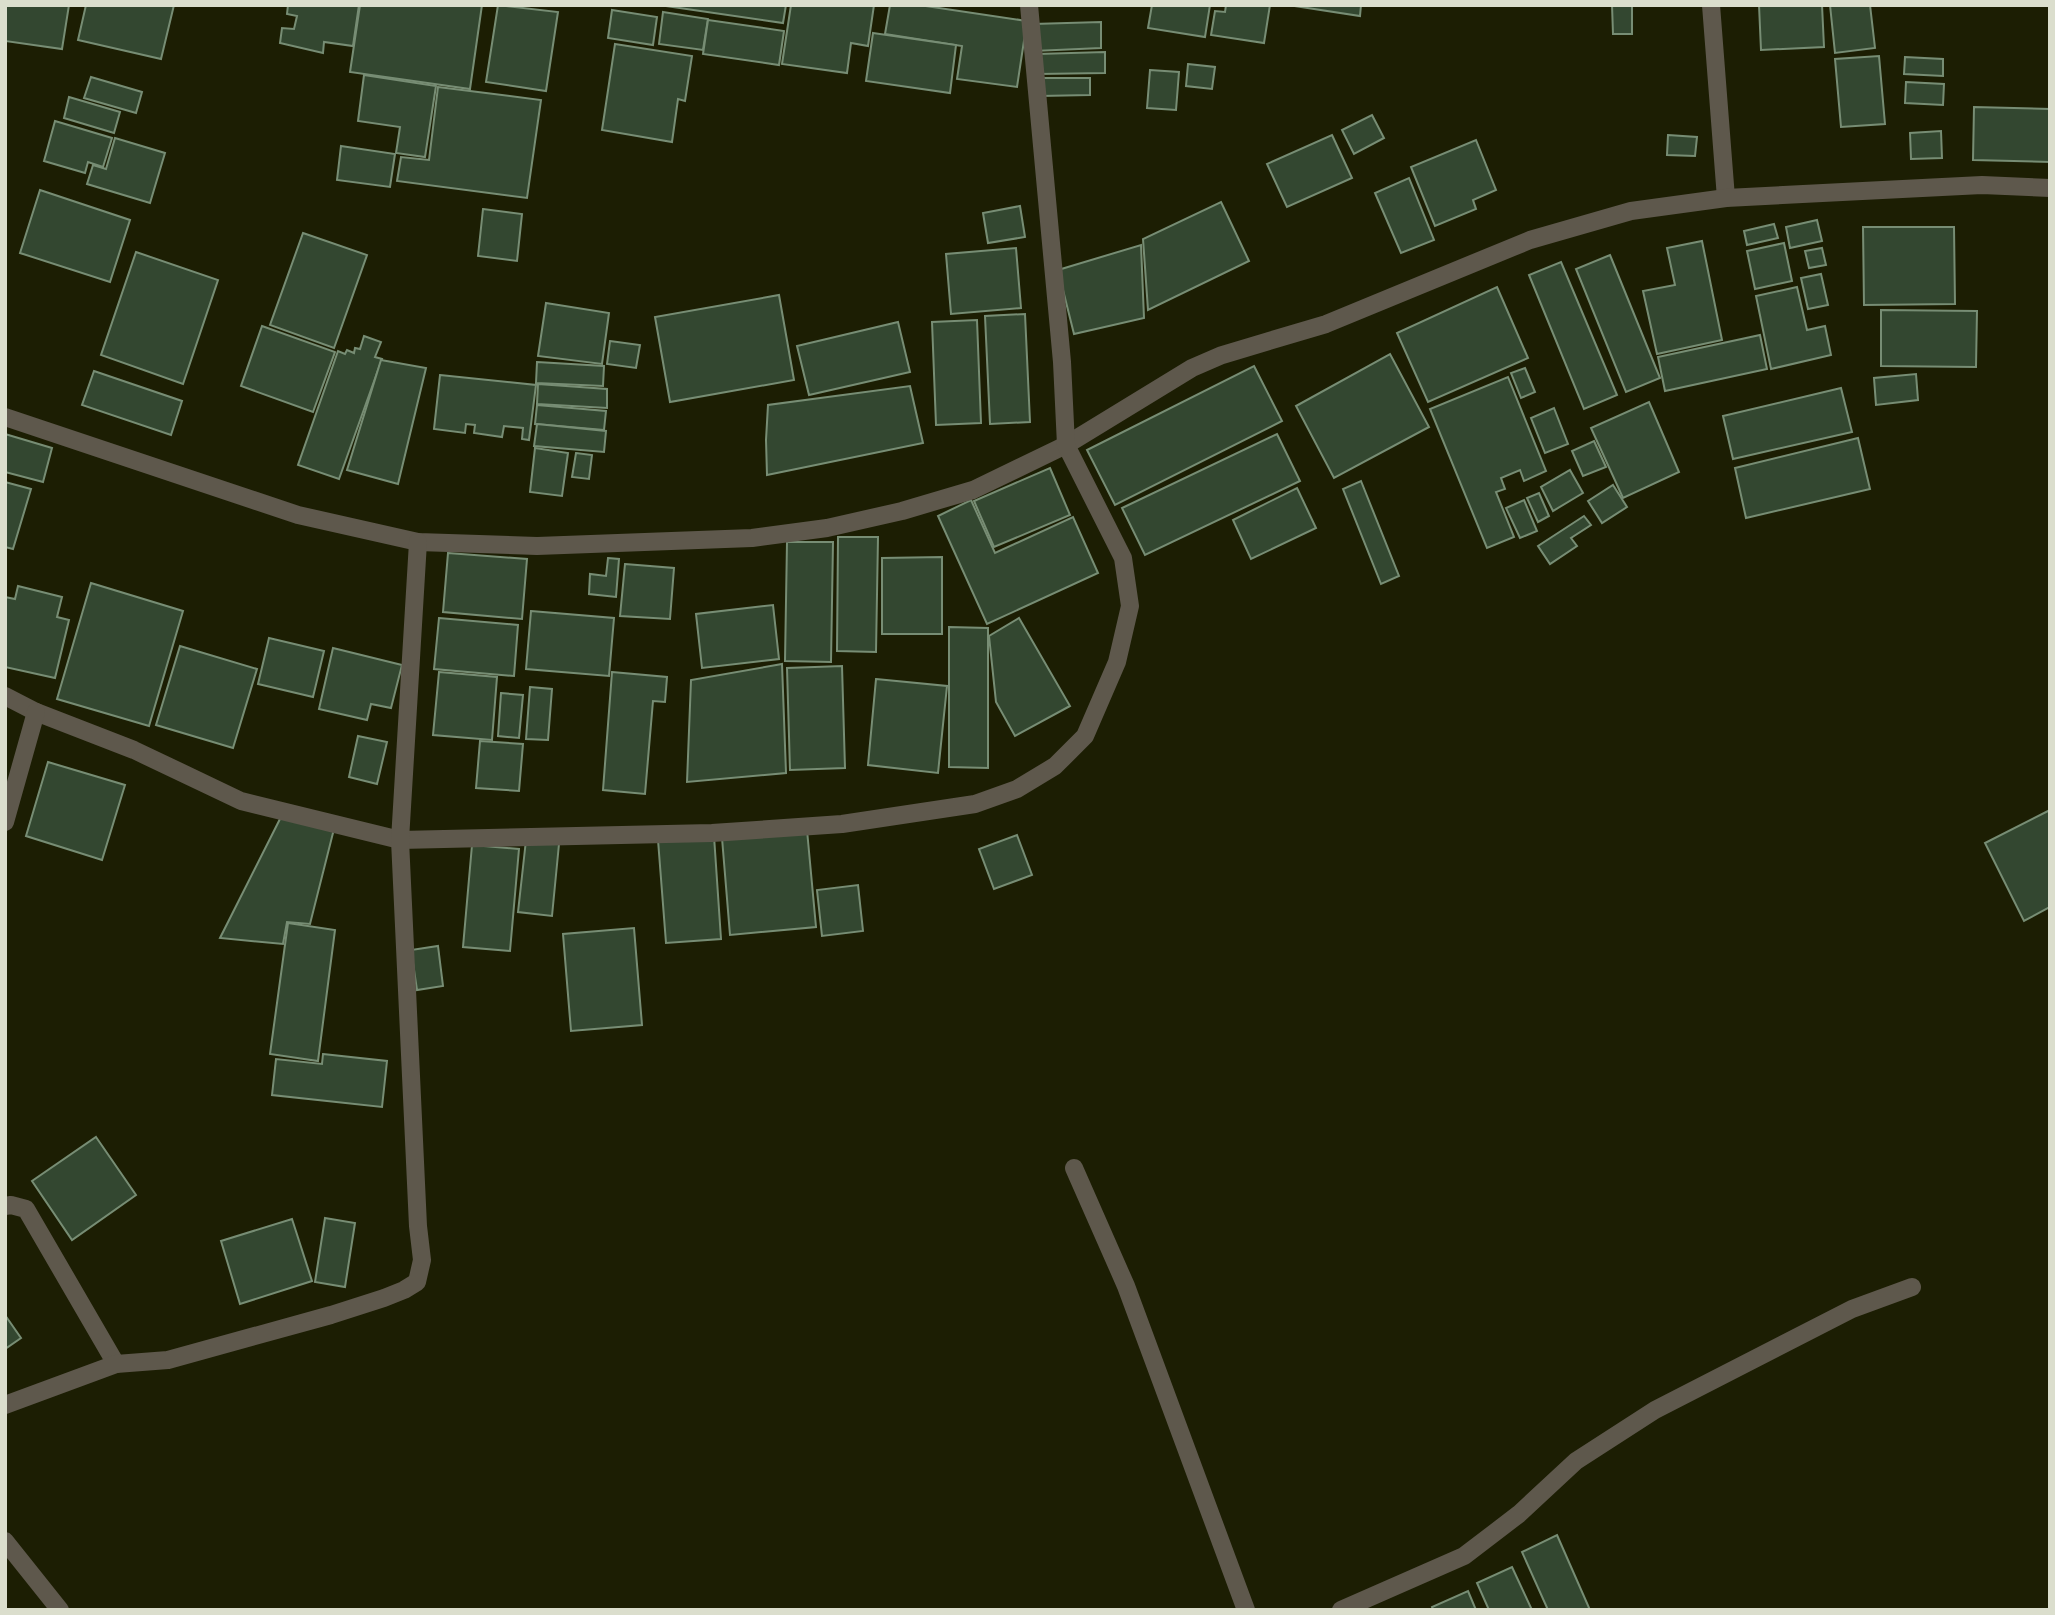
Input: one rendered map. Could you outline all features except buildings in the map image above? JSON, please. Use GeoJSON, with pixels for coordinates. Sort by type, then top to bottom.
{"type":"FeatureCollection","features":[{"type":"Feature","properties":{"kind":"street"},"geometry":{"type":"LineString","coordinates":[[5,696],[36,712],[134,750],[241,801],[400,840],[570,834],[712,833],[842,824],[975,804],[1017,789],[1055,766],[1085,736],[1117,662],[1130,606],[1123,558],[1066,445],[1062,362],[1029,5]]}},
{"type":"Feature","properties":{"kind":"street"},"geometry":{"type":"LineString","coordinates":[[1711,5],[1726,198]]}},
{"type":"Feature","properties":{"kind":"street"},"geometry":{"type":"LineString","coordinates":[[5,417],[298,515],[418,542],[537,546],[752,538],[827,528],[902,511],[973,490],[1066,445],[1192,368],[1222,355],[1326,324],[1530,240],[1631,211],[1726,198],[1982,185],[2050,188]]}},
{"type":"Feature","properties":{"kind":"street"},"geometry":{"type":"LineString","coordinates":[[5,1405],[116,1363],[168,1360],[384,1298],[417,1282],[422,1260],[418,1226],[400,840],[418,542]]}},
{"type":"Feature","properties":{"kind":"street"},"geometry":{"type":"LineString","coordinates":[[5,822],[36,712]]}},
{"type":"Feature","properties":{"kind":"street"},"geometry":{"type":"LineString","coordinates":[[1074,1168],[1126,1286],[1246,1610]]}},
{"type":"Feature","properties":{"kind":"street"},"geometry":{"type":"LineString","coordinates":[[5,1206],[26,1209],[116,1363]]}},
{"type":"Feature","properties":{"kind":"street"},"geometry":{"type":"LineString","coordinates":[[1341,1610],[1464,1556],[1519,1514],[1576,1461],[1655,1410],[1852,1309],[1912,1287]]}},
{"type":"Feature","properties":{"kind":"street"},"geometry":{"type":"LineString","coordinates":[[5,1541],[60,1610]]}}]}
